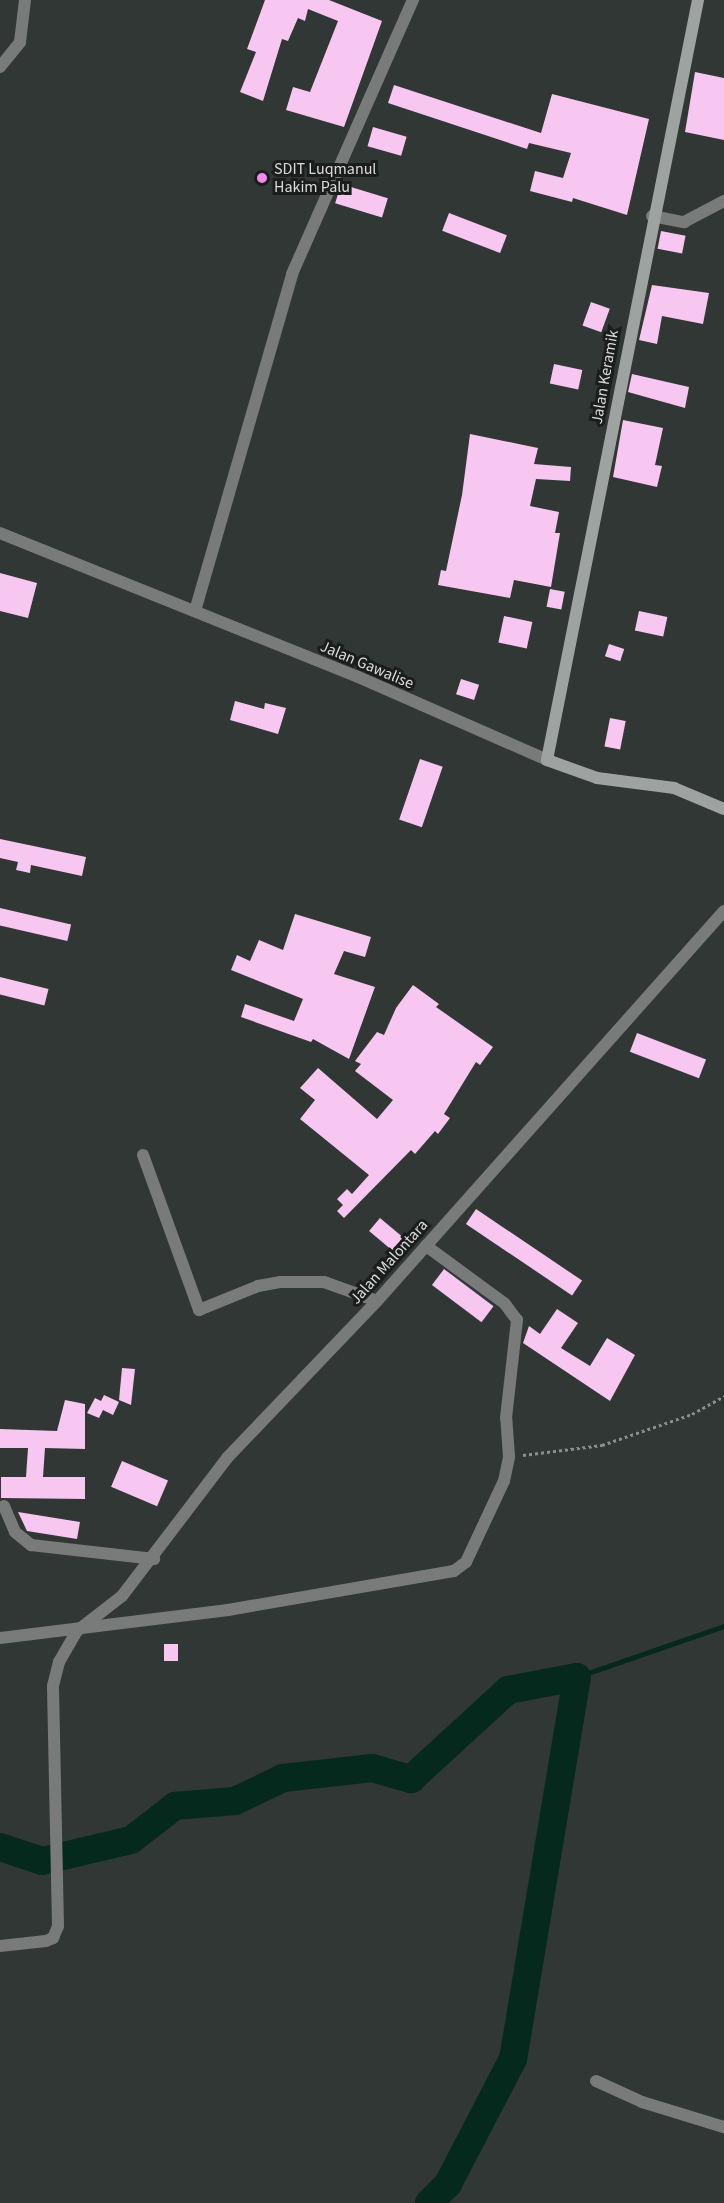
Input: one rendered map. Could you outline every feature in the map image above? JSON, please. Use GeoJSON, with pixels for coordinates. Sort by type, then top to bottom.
{"type":"FeatureCollection","features":[{"type":"Feature","properties":{"kind":"street"},"geometry":{"type":"LineString","coordinates":[[0,67],[20,42],[25,0]]}},
{"type":"Feature","properties":{"kind":"street"},"geometry":{"type":"LineString","coordinates":[[195,611],[292,274],[413,0]]}},
{"type":"Feature","properties":{"kind":"street","name":"Jalan Keramik"},"geometry":{"type":"LineString","coordinates":[[547,760],[583,594],[652,216],[698,0]]}},
{"type":"Feature","properties":{"kind":"street"},"geometry":{"type":"LineString","coordinates":[[652,216],[684,222],[724,201]]}},
{"type":"Feature","properties":{"kind":"street","name":"Jalan Gawalise"},"geometry":{"type":"LineString","coordinates":[[0,533],[195,611],[547,760],[597,778],[674,788],[724,809]]}},
{"type":"Feature","properties":{"kind":"street","name":"Jalan Malontara"},"geometry":{"type":"LineString","coordinates":[[77,1630],[122,1596],[154,1558],[227,1458],[377,1301],[724,911]]}},
{"type":"Feature","properties":{"kind":"street"},"geometry":{"type":"LineString","coordinates":[[143,1155],[199,1310],[258,1286],[280,1282],[324,1282],[377,1301]]}},
{"type":"Feature","properties":{"kind":"street"},"geometry":{"type":"LineString","coordinates":[[0,1638],[240,1608],[454,1571],[466,1562],[504,1481],[509,1457],[506,1418],[517,1320],[504,1303],[426,1246]]}},
{"type":"Feature","properties":{"kind":"street"},"geometry":{"type":"LineString","coordinates":[[4,1506],[15,1532],[31,1545],[154,1558]]}},
{"type":"Feature","properties":{"kind":"street"},"geometry":{"type":"LineString","coordinates":[[0,1946],[53,1938],[59,1919],[53,1686],[59,1662],[77,1630]]}},
{"type":"Feature","properties":{"kind":"street"},"geometry":{"type":"LineString","coordinates":[[596,2081],[642,2102],[724,2127]]}},
{"type":"Feature","properties":{"kind":"path"},"geometry":{"type":"LineString","coordinates":[[509,1457],[612,1442],[692,1414],[724,1396]]}},
{"type":"Feature","properties":{"kind":"building"},"geometry":{"type":"Polygon","coordinates":[[[265,0],[329,0],[382,21],[344,127],[286,110],[293,87],[310,92],[338,21],[308,9],[305,21],[298,18],[288,41],[282,39],[263,101],[240,92],[256,52],[247,49],[265,0]]]}},
{"type":"Feature","properties":{"kind":"building"},"geometry":{"type":"Polygon","coordinates":[[[695,72],[724,78],[724,140],[685,132],[695,72]]]}},
{"type":"Feature","properties":{"kind":"building"},"geometry":{"type":"Polygon","coordinates":[[[394,85],[541,133],[552,94],[649,119],[627,215],[573,198],[572,202],[530,191],[535,171],[563,178],[571,153],[529,143],[527,149],[388,103],[394,85]]]}},
{"type":"Feature","properties":{"kind":"building"},"geometry":{"type":"Polygon","coordinates":[[[373,127],[407,137],[401,156],[367,146],[373,127]]]}},
{"type":"Feature","properties":{"kind":"building"},"geometry":{"type":"Polygon","coordinates":[[[341,184],[388,198],[382,217],[335,203],[341,184]]]}},
{"type":"Feature","properties":{"kind":"building"},"geometry":{"type":"Polygon","coordinates":[[[449,213],[507,235],[500,253],[442,231],[449,213]]]}},
{"type":"Feature","properties":{"kind":"building"},"geometry":{"type":"Polygon","coordinates":[[[661,231],[686,236],[682,253],[658,249],[661,231]]]}},
{"type":"Feature","properties":{"kind":"building"},"geometry":{"type":"Polygon","coordinates":[[[652,285],[709,293],[703,324],[662,316],[657,344],[639,340],[652,285]]]}},
{"type":"Feature","properties":{"kind":"building"},"geometry":{"type":"Polygon","coordinates":[[[591,302],[610,309],[601,332],[582,325],[591,302]]]}},
{"type":"Feature","properties":{"kind":"building"},"geometry":{"type":"Polygon","coordinates":[[[554,364],[582,370],[578,390],[550,384],[554,364]]]}},
{"type":"Feature","properties":{"kind":"building"},"geometry":{"type":"Polygon","coordinates":[[[632,374],[689,387],[685,408],[628,392],[632,374]]]}},
{"type":"Feature","properties":{"kind":"building"},"geometry":{"type":"Polygon","coordinates":[[[623,420],[663,428],[655,465],[662,466],[657,487],[613,477],[623,420]]]}},
{"type":"Feature","properties":{"kind":"building"},"geometry":{"type":"Polygon","coordinates":[[[470,434],[538,448],[534,464],[571,467],[570,481],[536,479],[530,506],[559,512],[555,533],[560,533],[551,587],[514,580],[510,598],[438,585],[441,570],[446,571],[462,495],[470,434]]]}},
{"type":"Feature","properties":{"kind":"building"},"geometry":{"type":"Polygon","coordinates":[[[0,573],[37,583],[28,618],[0,611],[0,573]]]}},
{"type":"Feature","properties":{"kind":"building"},"geometry":{"type":"Polygon","coordinates":[[[550,589],[565,592],[561,610],[547,607],[550,589]]]}},
{"type":"Feature","properties":{"kind":"building"},"geometry":{"type":"Polygon","coordinates":[[[639,611],[667,617],[663,637],[635,631],[639,611]]]}},
{"type":"Feature","properties":{"kind":"building"},"geometry":{"type":"Polygon","coordinates":[[[504,616],[532,622],[527,648],[498,642],[504,616]]]}},
{"type":"Feature","properties":{"kind":"building"},"geometry":{"type":"Polygon","coordinates":[[[609,644],[624,649],[620,661],[605,656],[609,644]]]}},
{"type":"Feature","properties":{"kind":"building"},"geometry":{"type":"Polygon","coordinates":[[[461,679],[479,685],[474,700],[456,694],[461,679]]]}},
{"type":"Feature","properties":{"kind":"building"},"geometry":{"type":"Polygon","coordinates":[[[235,701],[264,709],[265,703],[286,708],[278,734],[230,720],[235,701]]]}},
{"type":"Feature","properties":{"kind":"building"},"geometry":{"type":"Polygon","coordinates":[[[610,718],[626,721],[620,750],[604,746],[610,718]]]}},
{"type":"Feature","properties":{"kind":"building"},"geometry":{"type":"Polygon","coordinates":[[[420,759],[443,767],[422,827],[399,820],[420,759]]]}},
{"type":"Feature","properties":{"kind":"building"},"geometry":{"type":"Polygon","coordinates":[[[0,839],[86,857],[82,876],[31,865],[30,873],[16,870],[18,862],[0,858],[0,839]]]}},
{"type":"Feature","properties":{"kind":"building"},"geometry":{"type":"Polygon","coordinates":[[[0,908],[71,924],[67,941],[0,925],[0,908]]]}},
{"type":"Feature","properties":{"kind":"building"},"geometry":{"type":"Polygon","coordinates":[[[295,914],[371,937],[365,957],[344,951],[334,974],[375,987],[349,1059],[313,1039],[311,1042],[241,1017],[245,1004],[294,1021],[303,999],[231,970],[237,955],[250,961],[259,940],[283,950],[295,914]]]}},
{"type":"Feature","properties":{"kind":"building"},"geometry":{"type":"Polygon","coordinates":[[[0,977],[49,989],[44,1006],[0,995],[0,977]]]}},
{"type":"Feature","properties":{"kind":"building"},"geometry":{"type":"Polygon","coordinates":[[[413,985],[439,1004],[436,1007],[493,1047],[480,1065],[476,1062],[444,1114],[450,1118],[438,1134],[435,1131],[415,1154],[411,1150],[344,1218],[337,1211],[343,1205],[337,1199],[347,1189],[352,1194],[369,1175],[300,1119],[315,1100],[300,1088],[318,1068],[377,1119],[393,1100],[355,1071],[361,1064],[355,1061],[377,1032],[384,1035],[396,1008],[413,985]]]}},
{"type":"Feature","properties":{"kind":"building"},"geometry":{"type":"Polygon","coordinates":[[[637,1033],[706,1060],[699,1078],[630,1052],[637,1033]]]}},
{"type":"Feature","properties":{"kind":"building"},"geometry":{"type":"Polygon","coordinates":[[[476,1209],[582,1281],[572,1295],[466,1224],[476,1209]]]}},
{"type":"Feature","properties":{"kind":"building"},"geometry":{"type":"Polygon","coordinates":[[[380,1218],[407,1240],[396,1254],[369,1231],[380,1218]]]}},
{"type":"Feature","properties":{"kind":"building"},"geometry":{"type":"Polygon","coordinates":[[[444,1269],[494,1306],[481,1322],[432,1285],[444,1269]]]}},
{"type":"Feature","properties":{"kind":"building"},"geometry":{"type":"Polygon","coordinates":[[[557,1309],[578,1323],[561,1348],[590,1366],[607,1338],[635,1355],[610,1401],[523,1343],[529,1326],[540,1334],[557,1309]]]}},
{"type":"Feature","properties":{"kind":"building"},"geometry":{"type":"Polygon","coordinates":[[[122,1368],[135,1369],[131,1405],[119,1400],[122,1368]]]}},
{"type":"Feature","properties":{"kind":"building"},"geometry":{"type":"Polygon","coordinates":[[[104,1395],[119,1402],[113,1415],[103,1410],[99,1418],[87,1413],[95,1398],[101,1401],[104,1395]]]}},
{"type":"Feature","properties":{"kind":"building"},"geometry":{"type":"Polygon","coordinates":[[[65,1400],[85,1404],[85,1449],[45,1448],[43,1477],[85,1477],[85,1499],[1,1498],[1,1477],[26,1477],[28,1448],[0,1448],[0,1429],[57,1431],[65,1400]]]}},
{"type":"Feature","properties":{"kind":"building"},"geometry":{"type":"Polygon","coordinates":[[[122,1461],[168,1481],[157,1506],[111,1487],[122,1461]]]}},
{"type":"Feature","properties":{"kind":"building"},"geometry":{"type":"Polygon","coordinates":[[[18,1512],[80,1522],[77,1539],[27,1531],[18,1512]]]}},
{"type":"Feature","properties":{"kind":"building"},"geometry":{"type":"Polygon","coordinates":[[[164,1644],[178,1644],[178,1661],[164,1661],[164,1644]]]}},
{"type":"Feature","properties":{"kind":"waterway"},"geometry":{"type":"LineString","coordinates":[[577,1677],[724,1626]]}},
{"type":"Feature","properties":{"kind":"waterway"},"geometry":{"type":"LineString","coordinates":[[0,1847],[42,1861],[131,1840],[175,1806],[235,1801],[283,1778],[372,1768],[411,1779],[508,1690],[577,1677],[513,2059],[448,2184],[429,2203]]}},
{"type":"Feature","properties":{"kind":"place","name":"SDIT Luqmanul Hakim Palu"},"geometry":{"type":"Point","coordinates":[262,178]}}]}
